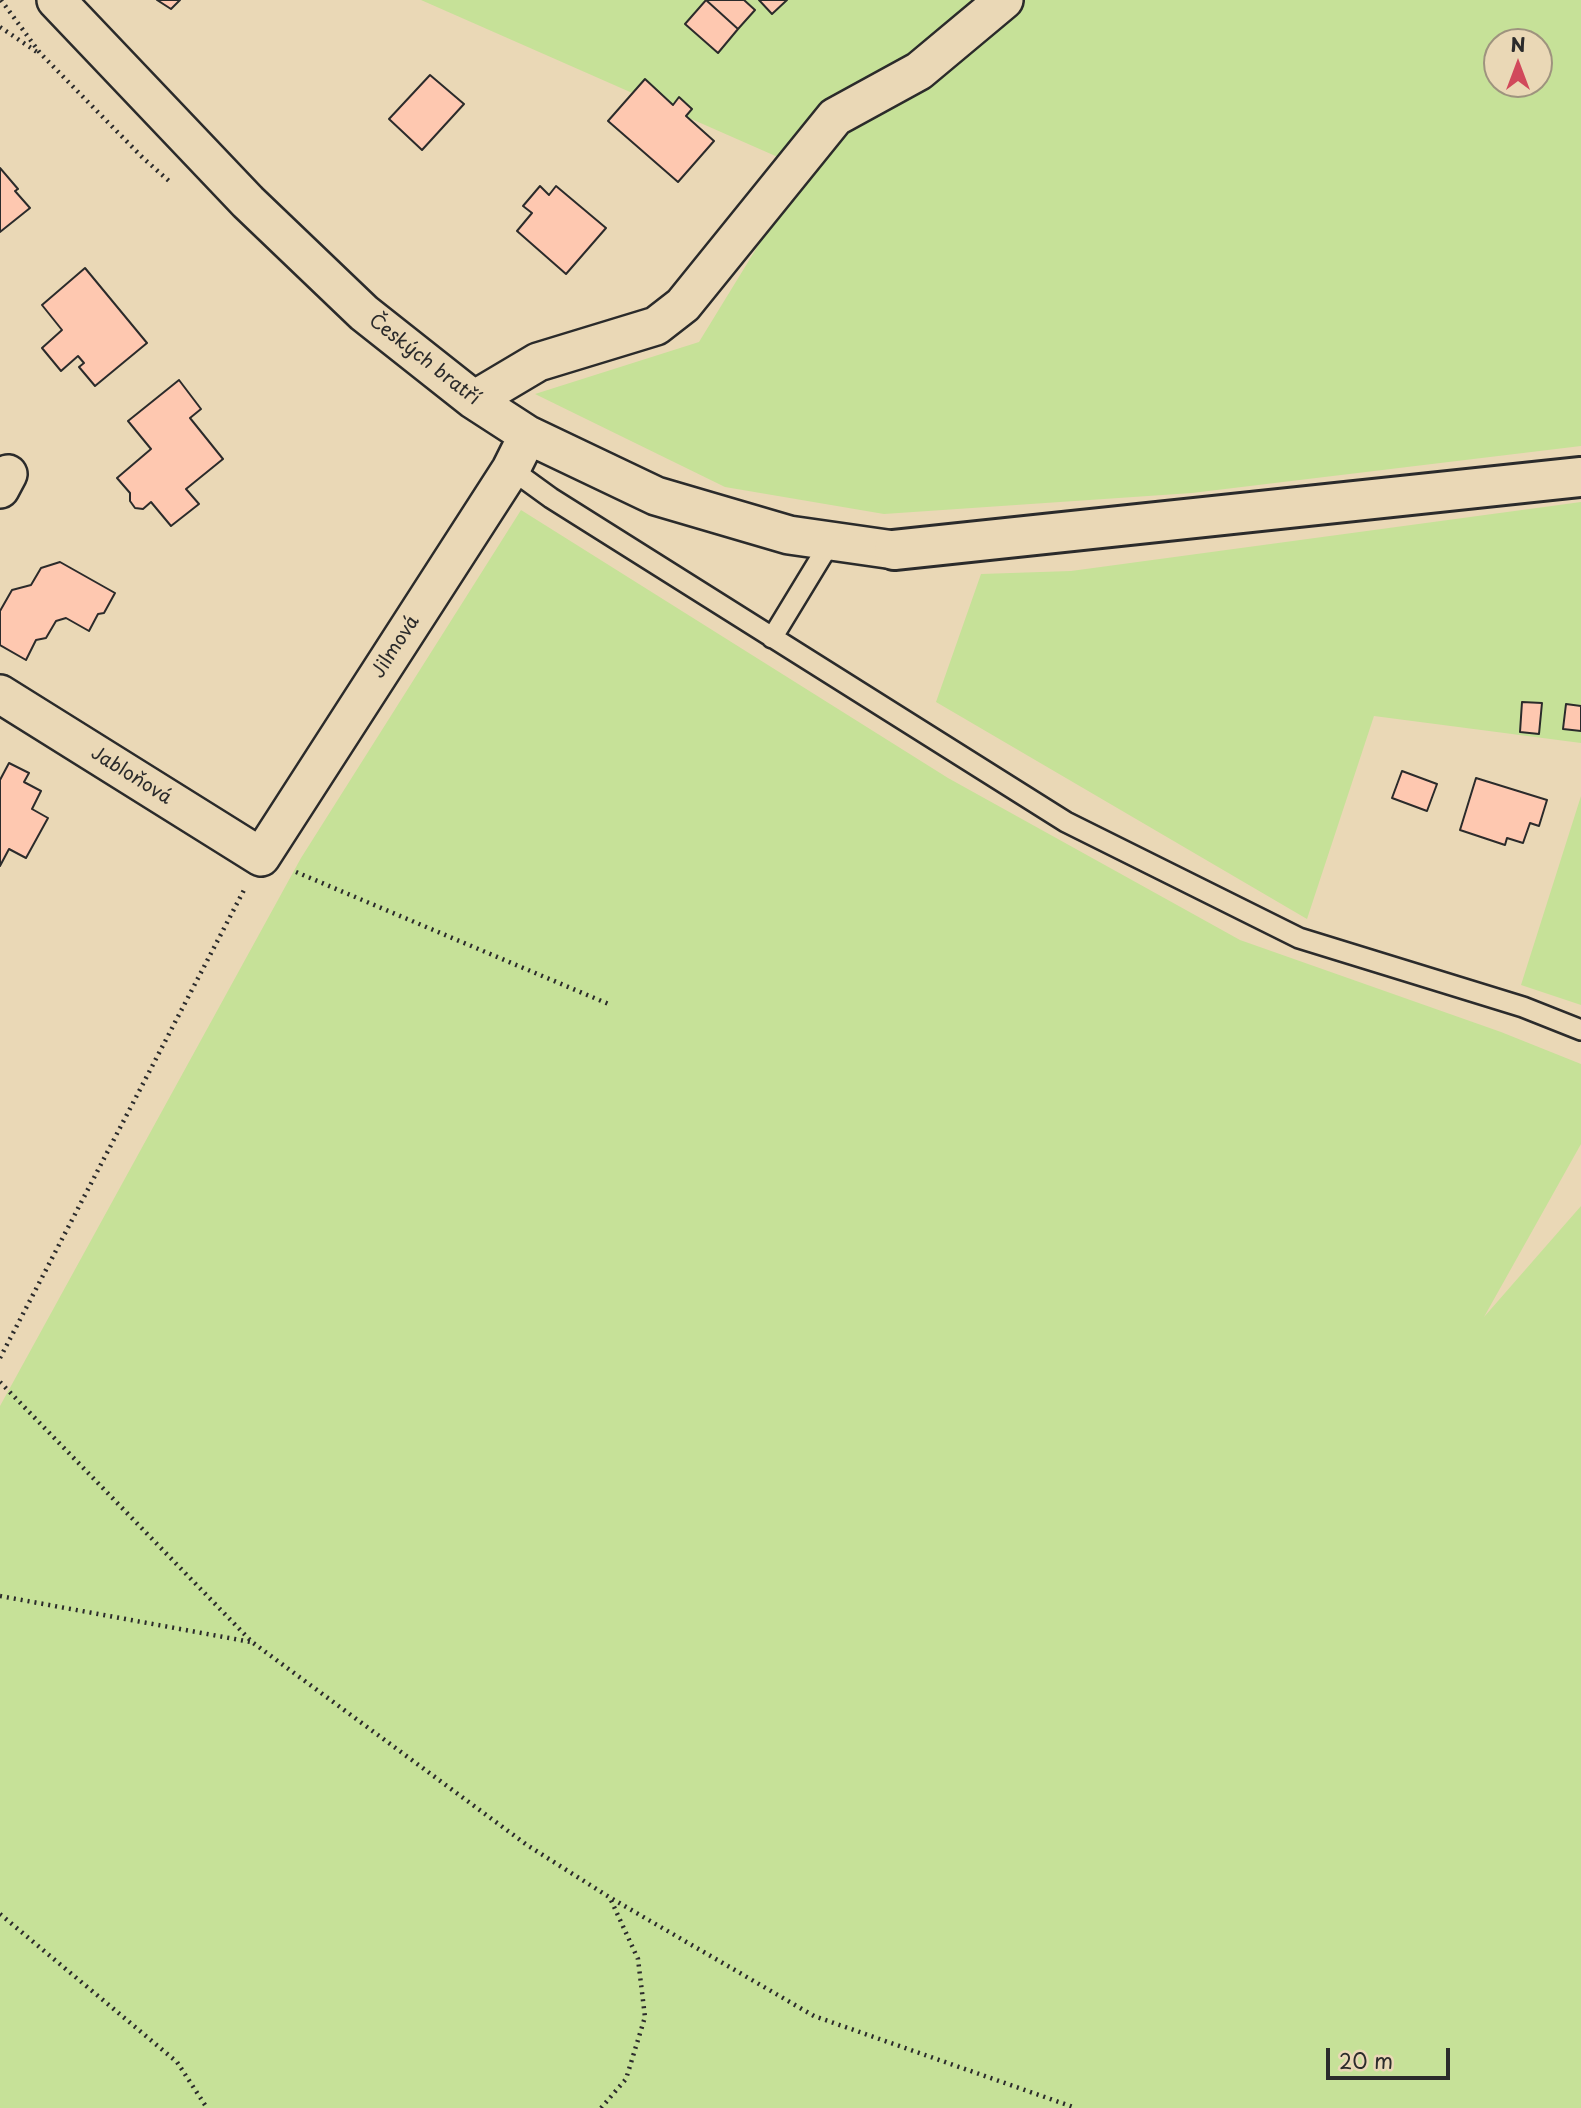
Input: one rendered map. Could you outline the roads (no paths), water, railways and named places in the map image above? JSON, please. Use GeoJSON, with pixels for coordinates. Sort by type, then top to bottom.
{"type":"FeatureCollection","features":[{"type":"Feature","properties":{"kind":"street","name":"Českých bratří"},"geometry":{"type":"LineString","coordinates":[[56,0],[239,192],[363,313],[474,400],[528,435],[656,496],[789,535],[894,550]]}},
{"type":"Feature","properties":{"kind":"street"},"geometry":{"type":"LineString","coordinates":[[474,400],[538,362],[656,326],[683,305],[835,117],[919,71],[1004,0]]}},
{"type":"Feature","properties":{"kind":"street","name":"Jilmová"},"geometry":{"type":"LineString","coordinates":[[261,857],[511,469],[528,435]]}},
{"type":"Feature","properties":{"kind":"street"},"geometry":{"type":"LineString","coordinates":[[894,550],[1581,477]]}},
{"type":"Feature","properties":{"kind":"street","name":"Jabloňová"},"geometry":{"type":"LineString","coordinates":[[0,694],[261,857]]}},
{"type":"Feature","properties":{"kind":"lane"},"geometry":{"type":"LineString","coordinates":[[511,469],[551,498],[1066,822],[1300,938],[1523,1007],[1581,1030]]}},
{"type":"Feature","properties":{"kind":"lane"},"geometry":{"type":"LineString","coordinates":[[772,638],[831,541]]}}]}
